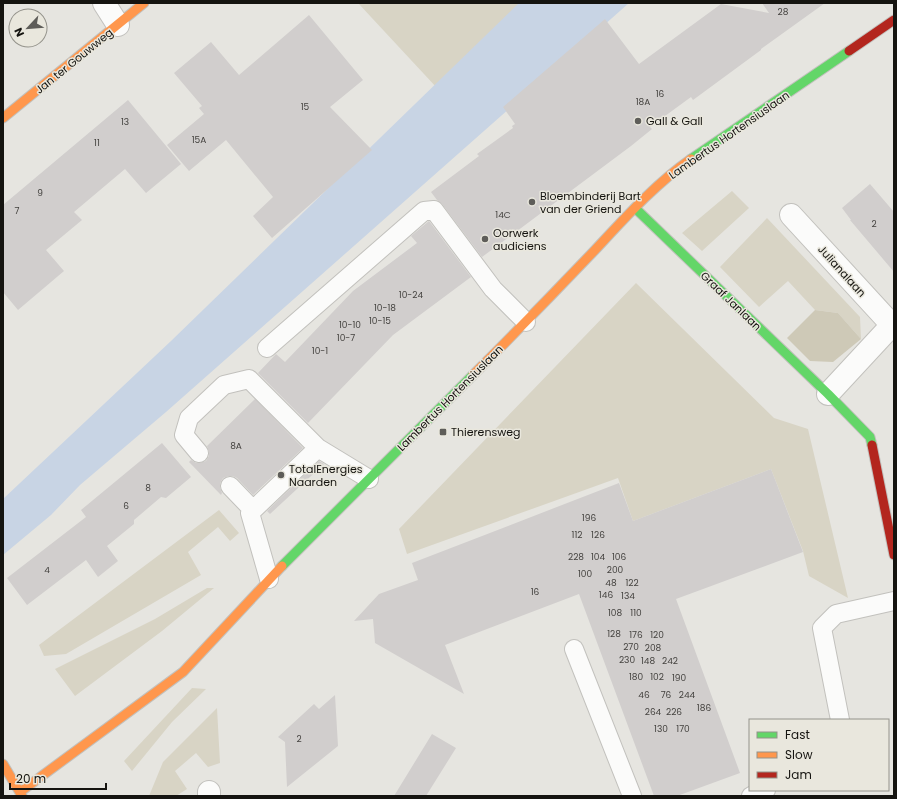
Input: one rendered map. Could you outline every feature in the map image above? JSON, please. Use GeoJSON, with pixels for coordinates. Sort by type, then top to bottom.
{"type":"FeatureCollection","features":[{"type":"Feature","properties":{"kind":"street"},"geometry":{"type":"LineString","coordinates":[[104,3],[118,25]]}},
{"type":"Feature","properties":{"kind":"street","name":"Jan ter Gouwweg"},"geometry":{"type":"LineString","coordinates":[[3,118],[144,3]]}},
{"type":"Feature","properties":{"kind":"street","name":"Lambertus Hortensiuslaan"},"geometry":{"type":"LineString","coordinates":[[18,795],[183,672],[269,579],[526,322],[635,208],[674,171],[894,20]]}},
{"type":"Feature","properties":{"kind":"street","name":"Graaf Janlaan"},"geometry":{"type":"LineString","coordinates":[[635,208],[672,246],[828,394],[870,437],[894,555]]}},
{"type":"Feature","properties":{"kind":"street","name":"Julianalaan"},"geometry":{"type":"LineString","coordinates":[[791,215],[893,326]]}},
{"type":"Feature","properties":{"kind":"street"},"geometry":{"type":"LineString","coordinates":[[828,394],[893,326]]}},
{"type":"Feature","properties":{"kind":"street"},"geometry":{"type":"LineString","coordinates":[[3,764],[18,795]]}},
{"type":"Feature","properties":{"kind":"lane"},"geometry":{"type":"LineString","coordinates":[[267,348],[424,211],[434,210],[493,289],[526,322]]}},
{"type":"Feature","properties":{"kind":"lane"},"geometry":{"type":"LineString","coordinates":[[199,453],[184,435],[188,418],[224,385],[249,379],[318,448],[369,479]]}},
{"type":"Feature","properties":{"kind":"lane"},"geometry":{"type":"LineString","coordinates":[[269,579],[250,513],[318,448]]}},
{"type":"Feature","properties":{"kind":"lane"},"geometry":{"type":"LineString","coordinates":[[230,486],[253,510]]}},
{"type":"Feature","properties":{"kind":"lane"},"geometry":{"type":"LineString","coordinates":[[840,719],[822,628],[836,614],[894,601]]}},
{"type":"Feature","properties":{"kind":"lane"},"geometry":{"type":"LineString","coordinates":[[574,650],[632,796]]}},
{"type":"Feature","properties":{"kind":"lane"},"geometry":{"type":"LineString","coordinates":[[751,796],[764,791]]}},
{"type":"Feature","properties":{"kind":"shaded area"},"geometry":{"type":"Polygon","coordinates":[[[358,3],[523,3],[437,88],[358,3]]]}},
{"type":"Feature","properties":{"kind":"shaded area"},"geometry":{"type":"Polygon","coordinates":[[[732,191],[749,208],[702,251],[682,233],[732,191]]]}},
{"type":"Feature","properties":{"kind":"shaded area"},"geometry":{"type":"Polygon","coordinates":[[[767,218],[860,317],[861,339],[838,313],[815,310],[788,281],[759,307],[720,267],[767,218]]]}},
{"type":"Feature","properties":{"kind":"shaded area"},"geometry":{"type":"Polygon","coordinates":[[[636,283],[774,418],[808,429],[848,598],[809,576],[803,551],[771,469],[633,521],[618,478],[407,554],[399,529],[636,283]]]}},
{"type":"Feature","properties":{"kind":"shaded area"},"geometry":{"type":"Polygon","coordinates":[[[815,310],[838,313],[861,339],[833,362],[810,361],[787,338],[815,310]]]}},
{"type":"Feature","properties":{"kind":"shaded area"},"geometry":{"type":"Polygon","coordinates":[[[219,510],[239,533],[230,541],[218,527],[188,552],[201,575],[66,654],[44,656],[39,645],[219,510]]]}},
{"type":"Feature","properties":{"kind":"shaded area"},"geometry":{"type":"Polygon","coordinates":[[[207,588],[214,588],[162,631],[75,696],[55,669],[155,619],[207,588]]]}},
{"type":"Feature","properties":{"kind":"shaded area"},"geometry":{"type":"Polygon","coordinates":[[[192,688],[206,689],[172,722],[132,771],[124,761],[192,688]]]}},
{"type":"Feature","properties":{"kind":"shaded area"},"geometry":{"type":"Polygon","coordinates":[[[217,708],[220,763],[208,767],[196,753],[175,771],[187,789],[176,796],[149,796],[163,762],[217,708]]]}},
{"type":"Feature","properties":{"kind":"water"},"geometry":{"type":"Polygon","coordinates":[[[519,3],[629,3],[166,412],[80,485],[51,515],[3,555],[3,499],[171,341],[519,3]]]}},
{"type":"Feature","properties":{"kind":"building"},"geometry":{"type":"Polygon","coordinates":[[[762,3],[825,3],[693,100],[691,97],[650,127],[652,129],[631,146],[482,257],[442,204],[431,192],[479,156],[477,154],[513,128],[512,126],[515,124],[503,107],[605,19],[639,64],[721,4],[769,13],[762,3]]]}},
{"type":"Feature","properties":{"kind":"building"},"geometry":{"type":"Polygon","coordinates":[[[309,15],[363,80],[330,107],[372,150],[272,238],[253,216],[273,197],[226,140],[189,171],[167,145],[204,114],[199,108],[202,106],[174,73],[211,42],[239,75],[309,15]]]}},
{"type":"Feature","properties":{"kind":"building"},"geometry":{"type":"Polygon","coordinates":[[[128,100],[181,164],[146,193],[125,169],[74,212],[82,220],[46,250],[64,271],[18,310],[3,292],[3,205],[128,100]]]}},
{"type":"Feature","properties":{"kind":"building"},"geometry":{"type":"Polygon","coordinates":[[[870,184],[894,212],[894,272],[850,220],[842,208],[870,184]]]}},
{"type":"Feature","properties":{"kind":"building"},"geometry":{"type":"Polygon","coordinates":[[[429,221],[471,277],[393,335],[308,423],[258,373],[276,354],[285,362],[353,291],[417,243],[411,236],[429,221]]]}},
{"type":"Feature","properties":{"kind":"building"},"geometry":{"type":"Polygon","coordinates":[[[255,399],[303,448],[253,495],[237,478],[228,476],[223,478],[220,483],[221,495],[189,462],[191,460],[196,463],[206,461],[209,456],[207,446],[255,399]]]}},
{"type":"Feature","properties":{"kind":"building"},"geometry":{"type":"Polygon","coordinates":[[[162,443],[191,477],[166,498],[161,497],[134,520],[134,524],[107,546],[118,561],[98,577],[86,560],[27,605],[7,578],[86,517],[81,510],[162,443]]]}},
{"type":"Feature","properties":{"kind":"building"},"geometry":{"type":"Polygon","coordinates":[[[319,461],[324,464],[270,514],[267,511],[319,461]]]}},
{"type":"Feature","properties":{"kind":"building"},"geometry":{"type":"Polygon","coordinates":[[[771,469],[803,552],[676,599],[740,773],[677,796],[654,796],[579,594],[445,645],[464,694],[375,643],[373,619],[354,621],[379,594],[418,580],[412,563],[619,483],[633,521],[771,469]]]}},
{"type":"Feature","properties":{"kind":"building"},"geometry":{"type":"Polygon","coordinates":[[[335,695],[338,746],[287,787],[285,742],[278,737],[314,704],[319,709],[335,695]]]}},
{"type":"Feature","properties":{"kind":"building"},"geometry":{"type":"Polygon","coordinates":[[[432,734],[456,748],[426,796],[394,796],[432,734]]]}},
{"type":"Feature","properties":{"kind":"traffic: fast"},"geometry":{"type":"LineString","coordinates":[[691,159],[849,51]]}},
{"type":"Feature","properties":{"kind":"traffic: fast"},"geometry":{"type":"LineString","coordinates":[[635,208],[828,394],[870,437],[872,445]]}},
{"type":"Feature","properties":{"kind":"traffic: fast"},"geometry":{"type":"LineString","coordinates":[[282,566],[473,375]]}},
{"type":"Feature","properties":{"kind":"traffic: slow"},"geometry":{"type":"LineString","coordinates":[[3,118],[144,3]]}},
{"type":"Feature","properties":{"kind":"traffic: slow"},"geometry":{"type":"LineString","coordinates":[[473,375],[640,203],[664,180],[691,159]]}},
{"type":"Feature","properties":{"kind":"traffic: slow"},"geometry":{"type":"LineString","coordinates":[[20,792],[183,672],[282,566]]}},
{"type":"Feature","properties":{"kind":"traffic: slow"},"geometry":{"type":"LineString","coordinates":[[3,764],[22,796]]}},
{"type":"Feature","properties":{"kind":"traffic: jam"},"geometry":{"type":"LineString","coordinates":[[849,51],[894,20]]}},
{"type":"Feature","properties":{"kind":"traffic: jam"},"geometry":{"type":"LineString","coordinates":[[872,445],[894,555]]}},
{"type":"Feature","properties":{"kind":"place","name":"Gall & Gall"},"geometry":{"type":"Point","coordinates":[638,121]}},
{"type":"Feature","properties":{"kind":"place","name":"Bloembinderij Bart van der Griend"},"geometry":{"type":"Point","coordinates":[532,202]}},
{"type":"Feature","properties":{"kind":"place","name":"Oorwerk audiciens"},"geometry":{"type":"Point","coordinates":[485,239]}},
{"type":"Feature","properties":{"kind":"place","name":"Thierensweg"},"geometry":{"type":"Point","coordinates":[443,432]}},
{"type":"Feature","properties":{"kind":"place","name":"TotalEnergies Naarden"},"geometry":{"type":"Point","coordinates":[281,475]}}]}
